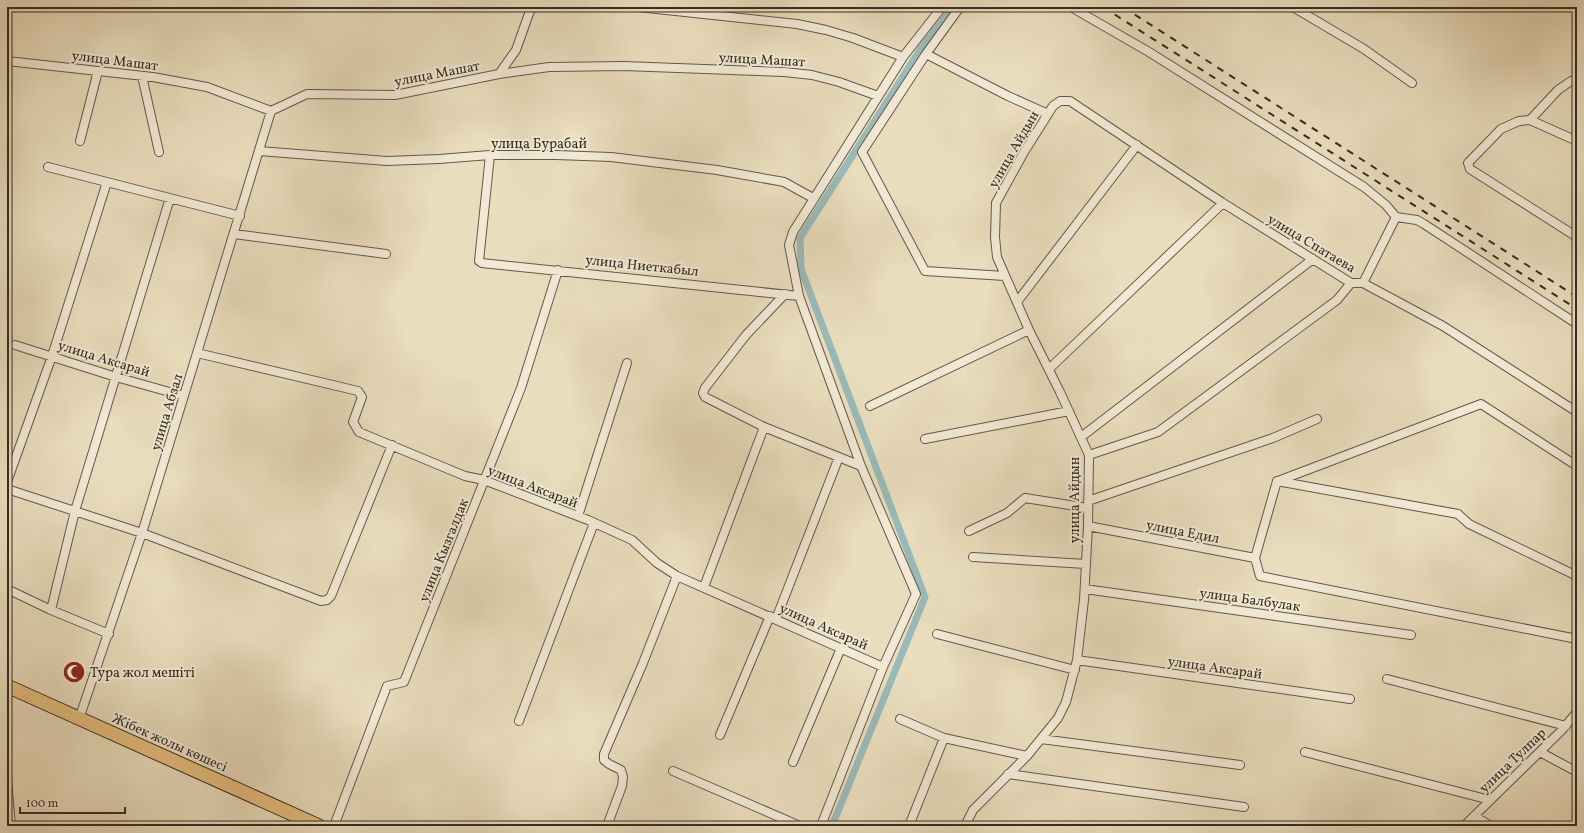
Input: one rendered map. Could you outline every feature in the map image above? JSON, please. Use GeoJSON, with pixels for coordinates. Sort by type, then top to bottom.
{"type":"FeatureCollection","features":[{"type":"Feature","properties":{"kind":"main road","name":"Жібек жолы көшесі"},"geometry":{"type":"LineString","coordinates":[[7,686],[319,826]]}},
{"type":"Feature","properties":{"kind":"main road","name":"Жібек жолы көшесі"},"geometry":{"type":"LineString","coordinates":[[7,693],[76,726],[299,826]]}},
{"type":"Feature","properties":{"kind":"street"},"geometry":{"type":"LineString","coordinates":[[499,74],[516,50],[533,7]]}},
{"type":"Feature","properties":{"kind":"street"},"geometry":{"type":"LineString","coordinates":[[638,7],[797,24],[826,30],[853,38],[903,58]]}},
{"type":"Feature","properties":{"kind":"street"},"geometry":{"type":"LineString","coordinates":[[821,826],[882,667],[916,594],[861,466],[799,296],[789,245],[793,232],[813,198],[878,96],[903,58],[942,7]]}},
{"type":"Feature","properties":{"kind":"street"},"geometry":{"type":"LineString","coordinates":[[960,7],[926,54],[862,152],[925,271],[1005,276]]}},
{"type":"Feature","properties":{"kind":"street"},"geometry":{"type":"LineString","coordinates":[[1071,7],[1149,52],[1364,187],[1386,205],[1396,217],[1417,220],[1424,224],[1577,324]]}},
{"type":"Feature","properties":{"kind":"street"},"geometry":{"type":"LineString","coordinates":[[1293,7],[1364,49],[1412,83]]}},
{"type":"Feature","properties":{"kind":"street"},"geometry":{"type":"LineString","coordinates":[[926,54],[1008,96],[1048,114]]}},
{"type":"Feature","properties":{"kind":"street","name":"улица Машат"},"geometry":{"type":"LineString","coordinates":[[7,61],[142,76],[207,87],[271,111],[307,94],[395,95],[499,74],[549,67],[624,66],[784,72],[812,75],[839,82],[878,96]]}},
{"type":"Feature","properties":{"kind":"street"},"geometry":{"type":"LineString","coordinates":[[80,141],[98,71]]}},
{"type":"Feature","properties":{"kind":"street"},"geometry":{"type":"LineString","coordinates":[[142,76],[159,152]]}},
{"type":"Feature","properties":{"kind":"street"},"geometry":{"type":"LineString","coordinates":[[1530,120],[1558,90],[1571,81],[1577,82]]}},
{"type":"Feature","properties":{"kind":"street","name":"улица Айдын"},"geometry":{"type":"LineString","coordinates":[[965,826],[973,810],[1027,756],[1058,718],[1066,702],[1077,660],[1085,589],[1089,455],[1029,330],[1005,276],[997,257],[995,237],[996,203],[1024,152],[1053,106],[1060,101]]}},
{"type":"Feature","properties":{"kind":"street","name":"улица Спатаева"},"geometry":{"type":"LineString","coordinates":[[1060,101],[1070,101],[1223,203],[1351,283],[1363,283],[1443,326],[1577,412]]}},
{"type":"Feature","properties":{"kind":"street","name":"улица Абзал"},"geometry":{"type":"LineString","coordinates":[[79,719],[142,533],[271,111]]}},
{"type":"Feature","properties":{"kind":"street"},"geometry":{"type":"LineString","coordinates":[[1577,141],[1530,120],[1519,121],[1501,129],[1468,163],[1470,169],[1577,237]]}},
{"type":"Feature","properties":{"kind":"street"},"geometry":{"type":"LineString","coordinates":[[1017,302],[1137,145]]}},
{"type":"Feature","properties":{"kind":"street","name":"улица Бурабай"},"geometry":{"type":"LineString","coordinates":[[259,152],[387,161],[490,155],[611,157],[717,170],[784,182],[813,198]]}},
{"type":"Feature","properties":{"kind":"street","name":"улица Ниеткабыл"},"geometry":{"type":"LineString","coordinates":[[490,155],[479,261],[799,296]]}},
{"type":"Feature","properties":{"kind":"street"},"geometry":{"type":"LineString","coordinates":[[48,167],[240,216]]}},
{"type":"Feature","properties":{"kind":"street"},"geometry":{"type":"LineString","coordinates":[[7,482],[52,356],[107,182]]}},
{"type":"Feature","properties":{"kind":"street"},"geometry":{"type":"LineString","coordinates":[[50,610],[75,510],[170,198]]}},
{"type":"Feature","properties":{"kind":"street"},"geometry":{"type":"LineString","coordinates":[[1049,369],[1223,203]]}},
{"type":"Feature","properties":{"kind":"street"},"geometry":{"type":"LineString","coordinates":[[1363,283],[1396,217]]}},
{"type":"Feature","properties":{"kind":"street"},"geometry":{"type":"LineString","coordinates":[[234,234],[386,254]]}},
{"type":"Feature","properties":{"kind":"street"},"geometry":{"type":"LineString","coordinates":[[1081,437],[1313,259]]}},
{"type":"Feature","properties":{"kind":"street","name":"улица Кызгалдак"},"geometry":{"type":"LineString","coordinates":[[334,826],[387,686],[404,682],[521,388],[558,270]]}},
{"type":"Feature","properties":{"kind":"street"},"geometry":{"type":"LineString","coordinates":[[1089,455],[1158,432],[1337,300],[1351,283]]}},
{"type":"Feature","properties":{"kind":"street"},"geometry":{"type":"LineString","coordinates":[[785,294],[746,335],[702,394],[705,397],[764,426],[861,466]]}},
{"type":"Feature","properties":{"kind":"street"},"geometry":{"type":"LineString","coordinates":[[870,406],[1029,330]]}},
{"type":"Feature","properties":{"kind":"street","name":"улица Аксарай"},"geometry":{"type":"LineString","coordinates":[[15,345],[116,377],[184,396]]}},
{"type":"Feature","properties":{"kind":"street","name":"улица Аксарай"},"geometry":{"type":"LineString","coordinates":[[198,353],[358,391],[362,397],[353,422],[355,428],[359,432],[465,476],[484,480],[578,516],[632,540],[657,563],[677,576],[882,667]]}},
{"type":"Feature","properties":{"kind":"street"},"geometry":{"type":"LineString","coordinates":[[578,516],[627,363]]}},
{"type":"Feature","properties":{"kind":"street"},"geometry":{"type":"LineString","coordinates":[[1277,481],[1481,404],[1577,466]]}},
{"type":"Feature","properties":{"kind":"street"},"geometry":{"type":"LineString","coordinates":[[925,439],[1069,411]]}},
{"type":"Feature","properties":{"kind":"street"},"geometry":{"type":"LineString","coordinates":[[970,531],[1007,513],[1025,498],[1088,505],[1273,438],[1317,418]]}},
{"type":"Feature","properties":{"kind":"street"},"geometry":{"type":"LineString","coordinates":[[704,587],[764,426]]}},
{"type":"Feature","properties":{"kind":"street"},"geometry":{"type":"LineString","coordinates":[[7,489],[142,533],[322,601],[327,600],[331,596],[392,445]]}},
{"type":"Feature","properties":{"kind":"street"},"geometry":{"type":"LineString","coordinates":[[720,735],[773,618],[839,458]]}},
{"type":"Feature","properties":{"kind":"street"},"geometry":{"type":"LineString","coordinates":[[1255,558],[1277,481]]}},
{"type":"Feature","properties":{"kind":"street"},"geometry":{"type":"LineString","coordinates":[[1277,481],[1458,514],[1469,524],[1577,576]]}},
{"type":"Feature","properties":{"kind":"street"},"geometry":{"type":"LineString","coordinates":[[519,721],[594,523]]}},
{"type":"Feature","properties":{"kind":"street","name":"улица Едил"},"geometry":{"type":"LineString","coordinates":[[1088,526],[1255,558]]}},
{"type":"Feature","properties":{"kind":"street"},"geometry":{"type":"LineString","coordinates":[[973,557],[1086,564]]}},
{"type":"Feature","properties":{"kind":"street","name":"улица Балбулак"},"geometry":{"type":"LineString","coordinates":[[1255,558],[1260,576],[1577,639]]}},
{"type":"Feature","properties":{"kind":"street"},"geometry":{"type":"LineString","coordinates":[[607,826],[622,786],[623,777],[620,770],[604,760],[604,754],[643,663],[677,576]]}},
{"type":"Feature","properties":{"kind":"street"},"geometry":{"type":"LineString","coordinates":[[7,589],[50,610],[109,634]]}},
{"type":"Feature","properties":{"kind":"street","name":"улица Балбулак"},"geometry":{"type":"LineString","coordinates":[[1085,589],[1411,634]]}},
{"type":"Feature","properties":{"kind":"street"},"geometry":{"type":"LineString","coordinates":[[937,634],[1075,670]]}},
{"type":"Feature","properties":{"kind":"street"},"geometry":{"type":"LineString","coordinates":[[793,762],[841,648]]}},
{"type":"Feature","properties":{"kind":"street","name":"улица Аксарай"},"geometry":{"type":"LineString","coordinates":[[1077,660],[1350,699]]}},
{"type":"Feature","properties":{"kind":"street"},"geometry":{"type":"LineString","coordinates":[[1387,679],[1566,726]]}},
{"type":"Feature","properties":{"kind":"street","name":"улица Тулпар"},"geometry":{"type":"LineString","coordinates":[[1464,826],[1566,726],[1577,712]]}},
{"type":"Feature","properties":{"kind":"street"},"geometry":{"type":"LineString","coordinates":[[900,719],[944,738],[1027,756]]}},
{"type":"Feature","properties":{"kind":"street"},"geometry":{"type":"LineString","coordinates":[[909,826],[944,738]]}},
{"type":"Feature","properties":{"kind":"street"},"geometry":{"type":"LineString","coordinates":[[1041,738],[1240,765]]}},
{"type":"Feature","properties":{"kind":"street"},"geometry":{"type":"LineString","coordinates":[[1305,752],[1490,800]]}},
{"type":"Feature","properties":{"kind":"street"},"geometry":{"type":"LineString","coordinates":[[1540,752],[1577,772]]}},
{"type":"Feature","properties":{"kind":"street"},"geometry":{"type":"LineString","coordinates":[[673,772],[800,826]]}},
{"type":"Feature","properties":{"kind":"street"},"geometry":{"type":"LineString","coordinates":[[1008,774],[1244,807]]}},
{"type":"Feature","properties":{"kind":"street"},"geometry":{"type":"LineString","coordinates":[[7,780],[11,826]]}},
{"type":"Feature","properties":{"kind":"street"},"geometry":{"type":"LineString","coordinates":[[1474,816],[1491,826]]}},
{"type":"Feature","properties":{"kind":"waterway"},"geometry":{"type":"LineString","coordinates":[[832,826],[925,597],[801,269],[800,238],[922,47],[953,7]]}},
{"type":"Feature","properties":{"kind":"railway"},"geometry":{"type":"LineString","coordinates":[[1103,7],[1577,309]]}},
{"type":"Feature","properties":{"kind":"railway"},"geometry":{"type":"LineString","coordinates":[[1123,7],[1577,297]]}},
{"type":"Feature","properties":{"kind":"place","name":"Тура жол мешіті"},"geometry":{"type":"Point","coordinates":[74,672]}}]}
